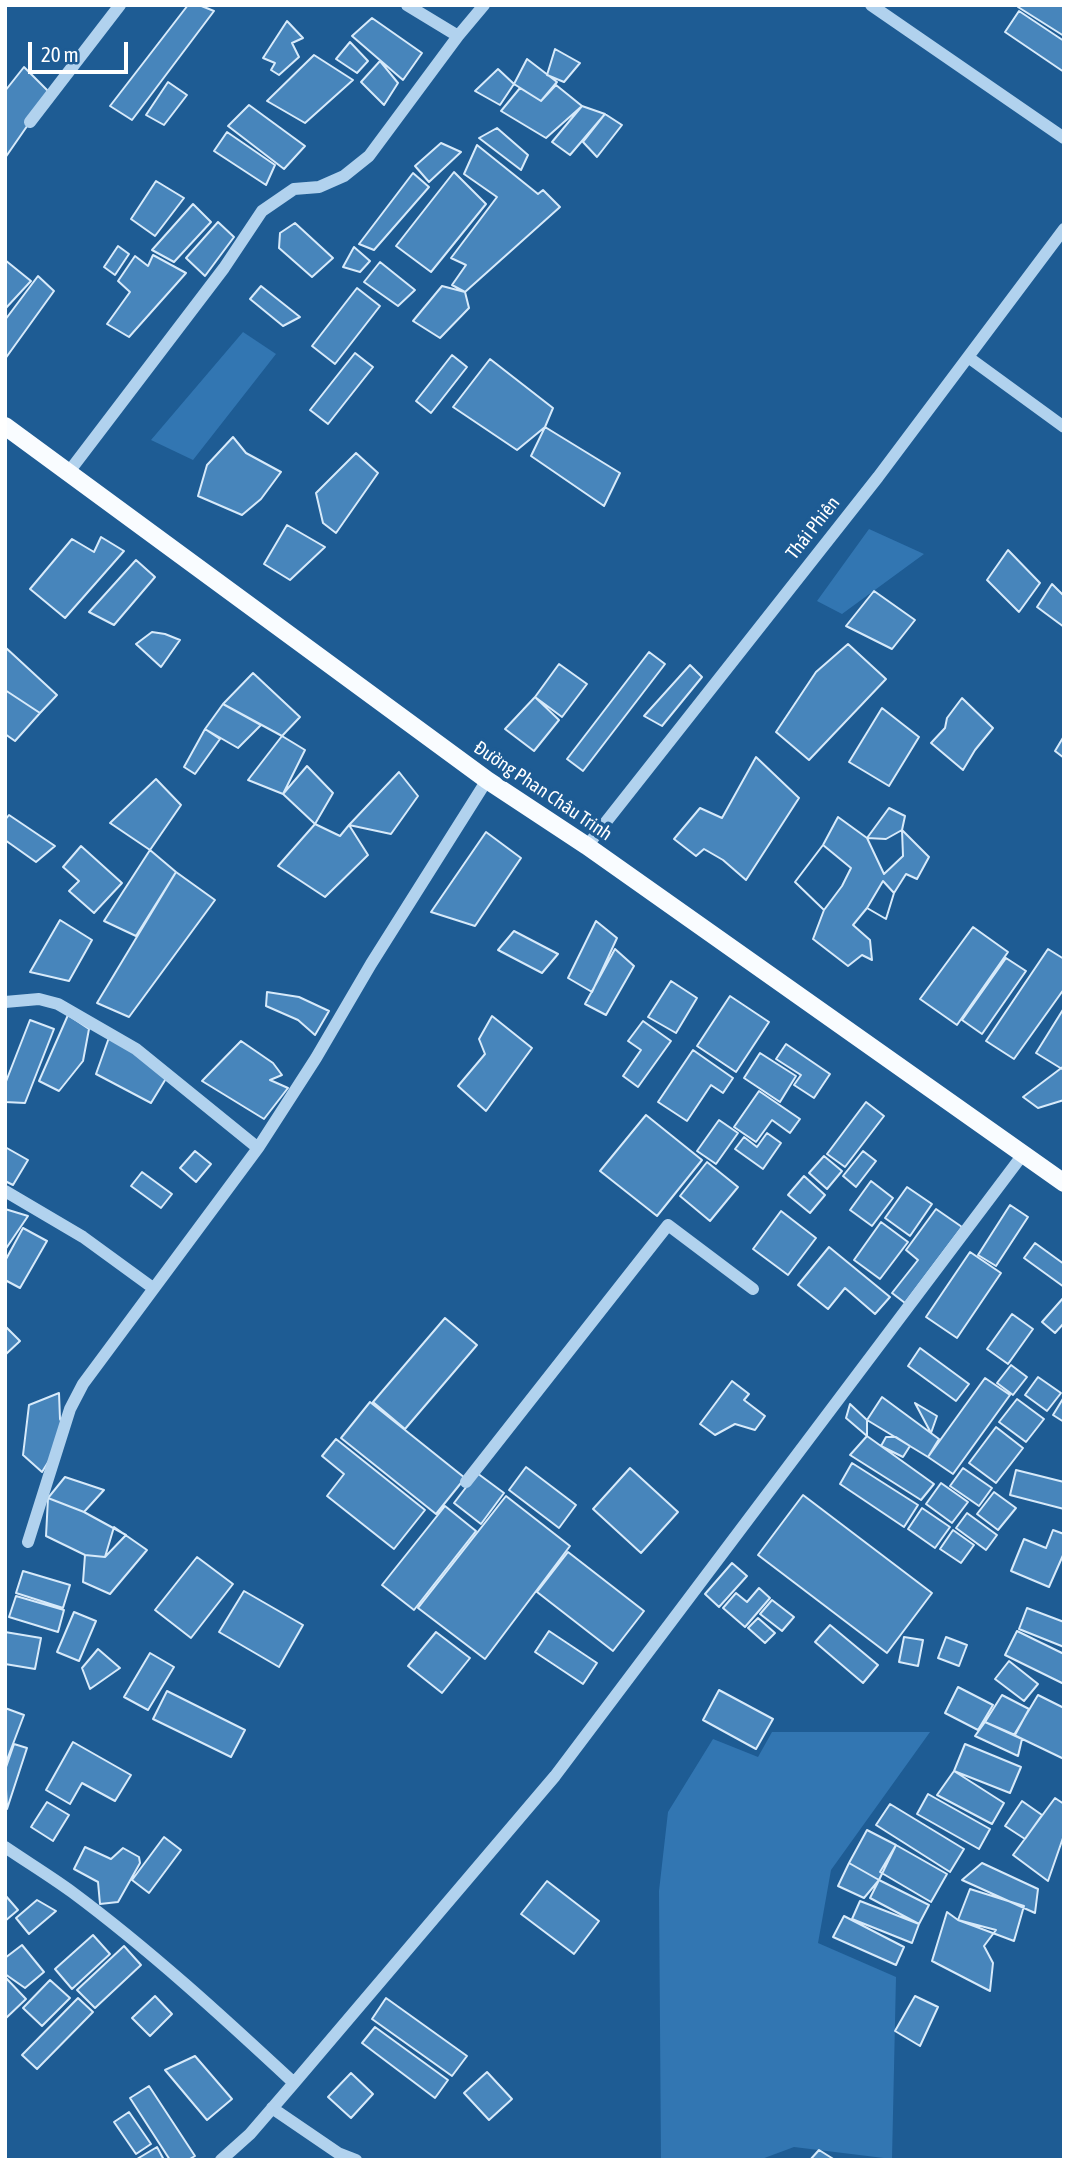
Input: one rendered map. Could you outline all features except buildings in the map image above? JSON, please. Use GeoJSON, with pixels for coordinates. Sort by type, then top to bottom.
{"type":"FeatureCollection","features":[{"type":"Feature","properties":{"kind":"main road","name":"Đường Phan Châu Trinh"},"geometry":{"type":"LineString","coordinates":[[5,426],[487,779],[587,846],[1064,1183]]}},
{"type":"Feature","properties":{"kind":"street"},"geometry":{"type":"LineString","coordinates":[[30,122],[120,5]]}},
{"type":"Feature","properties":{"kind":"street"},"geometry":{"type":"LineString","coordinates":[[407,5],[458,36]]}},
{"type":"Feature","properties":{"kind":"street"},"geometry":{"type":"LineString","coordinates":[[68,473],[224,268],[262,211],[294,189],[319,187],[344,176],[369,156],[484,5]]}},
{"type":"Feature","properties":{"kind":"street"},"geometry":{"type":"LineString","coordinates":[[871,5],[1064,138]]}},
{"type":"Feature","properties":{"kind":"street","name":"Thái Phiên"},"geometry":{"type":"LineString","coordinates":[[587,846],[878,477],[1064,229]]}},
{"type":"Feature","properties":{"kind":"street"},"geometry":{"type":"LineString","coordinates":[[968,357],[1064,427]]}},
{"type":"Feature","properties":{"kind":"street"},"geometry":{"type":"LineString","coordinates":[[28,1542],[70,1409],[83,1384],[258,1147],[316,1058],[371,964],[487,779]]}},
{"type":"Feature","properties":{"kind":"street"},"geometry":{"type":"LineString","coordinates":[[5,1002],[39,999],[58,1004],[136,1049],[258,1147]]}},
{"type":"Feature","properties":{"kind":"street"},"geometry":{"type":"LineString","coordinates":[[221,2160],[250,2134],[555,1776],[1024,1153]]}},
{"type":"Feature","properties":{"kind":"street"},"geometry":{"type":"LineString","coordinates":[[5,1191],[83,1237],[153,1288]]}},
{"type":"Feature","properties":{"kind":"street"},"geometry":{"type":"LineString","coordinates":[[466,1482],[668,1225],[753,1289]]}},
{"type":"Feature","properties":{"kind":"street"},"geometry":{"type":"LineString","coordinates":[[5,1847],[70,1890],[102,1915],[219,2013],[294,2083]]}},
{"type":"Feature","properties":{"kind":"street"},"geometry":{"type":"LineString","coordinates":[[272,2108],[338,2153],[356,2160]]}},
{"type":"Feature","properties":{"kind":"shaded area"},"geometry":{"type":"Polygon","coordinates":[[[243,332],[276,354],[193,460],[151,440],[243,332]]]}},
{"type":"Feature","properties":{"kind":"shaded area"},"geometry":{"type":"Polygon","coordinates":[[[869,529],[924,554],[842,614],[817,601],[869,529]]]}},
{"type":"Feature","properties":{"kind":"shaded area"},"geometry":{"type":"Polygon","coordinates":[[[772,1732],[930,1732],[831,1870],[818,1943],[896,1977],[892,2159],[794,2147],[759,2160],[661,2160],[659,1891],[668,1812],[713,1739],[758,1757],[772,1732]]]}}]}
